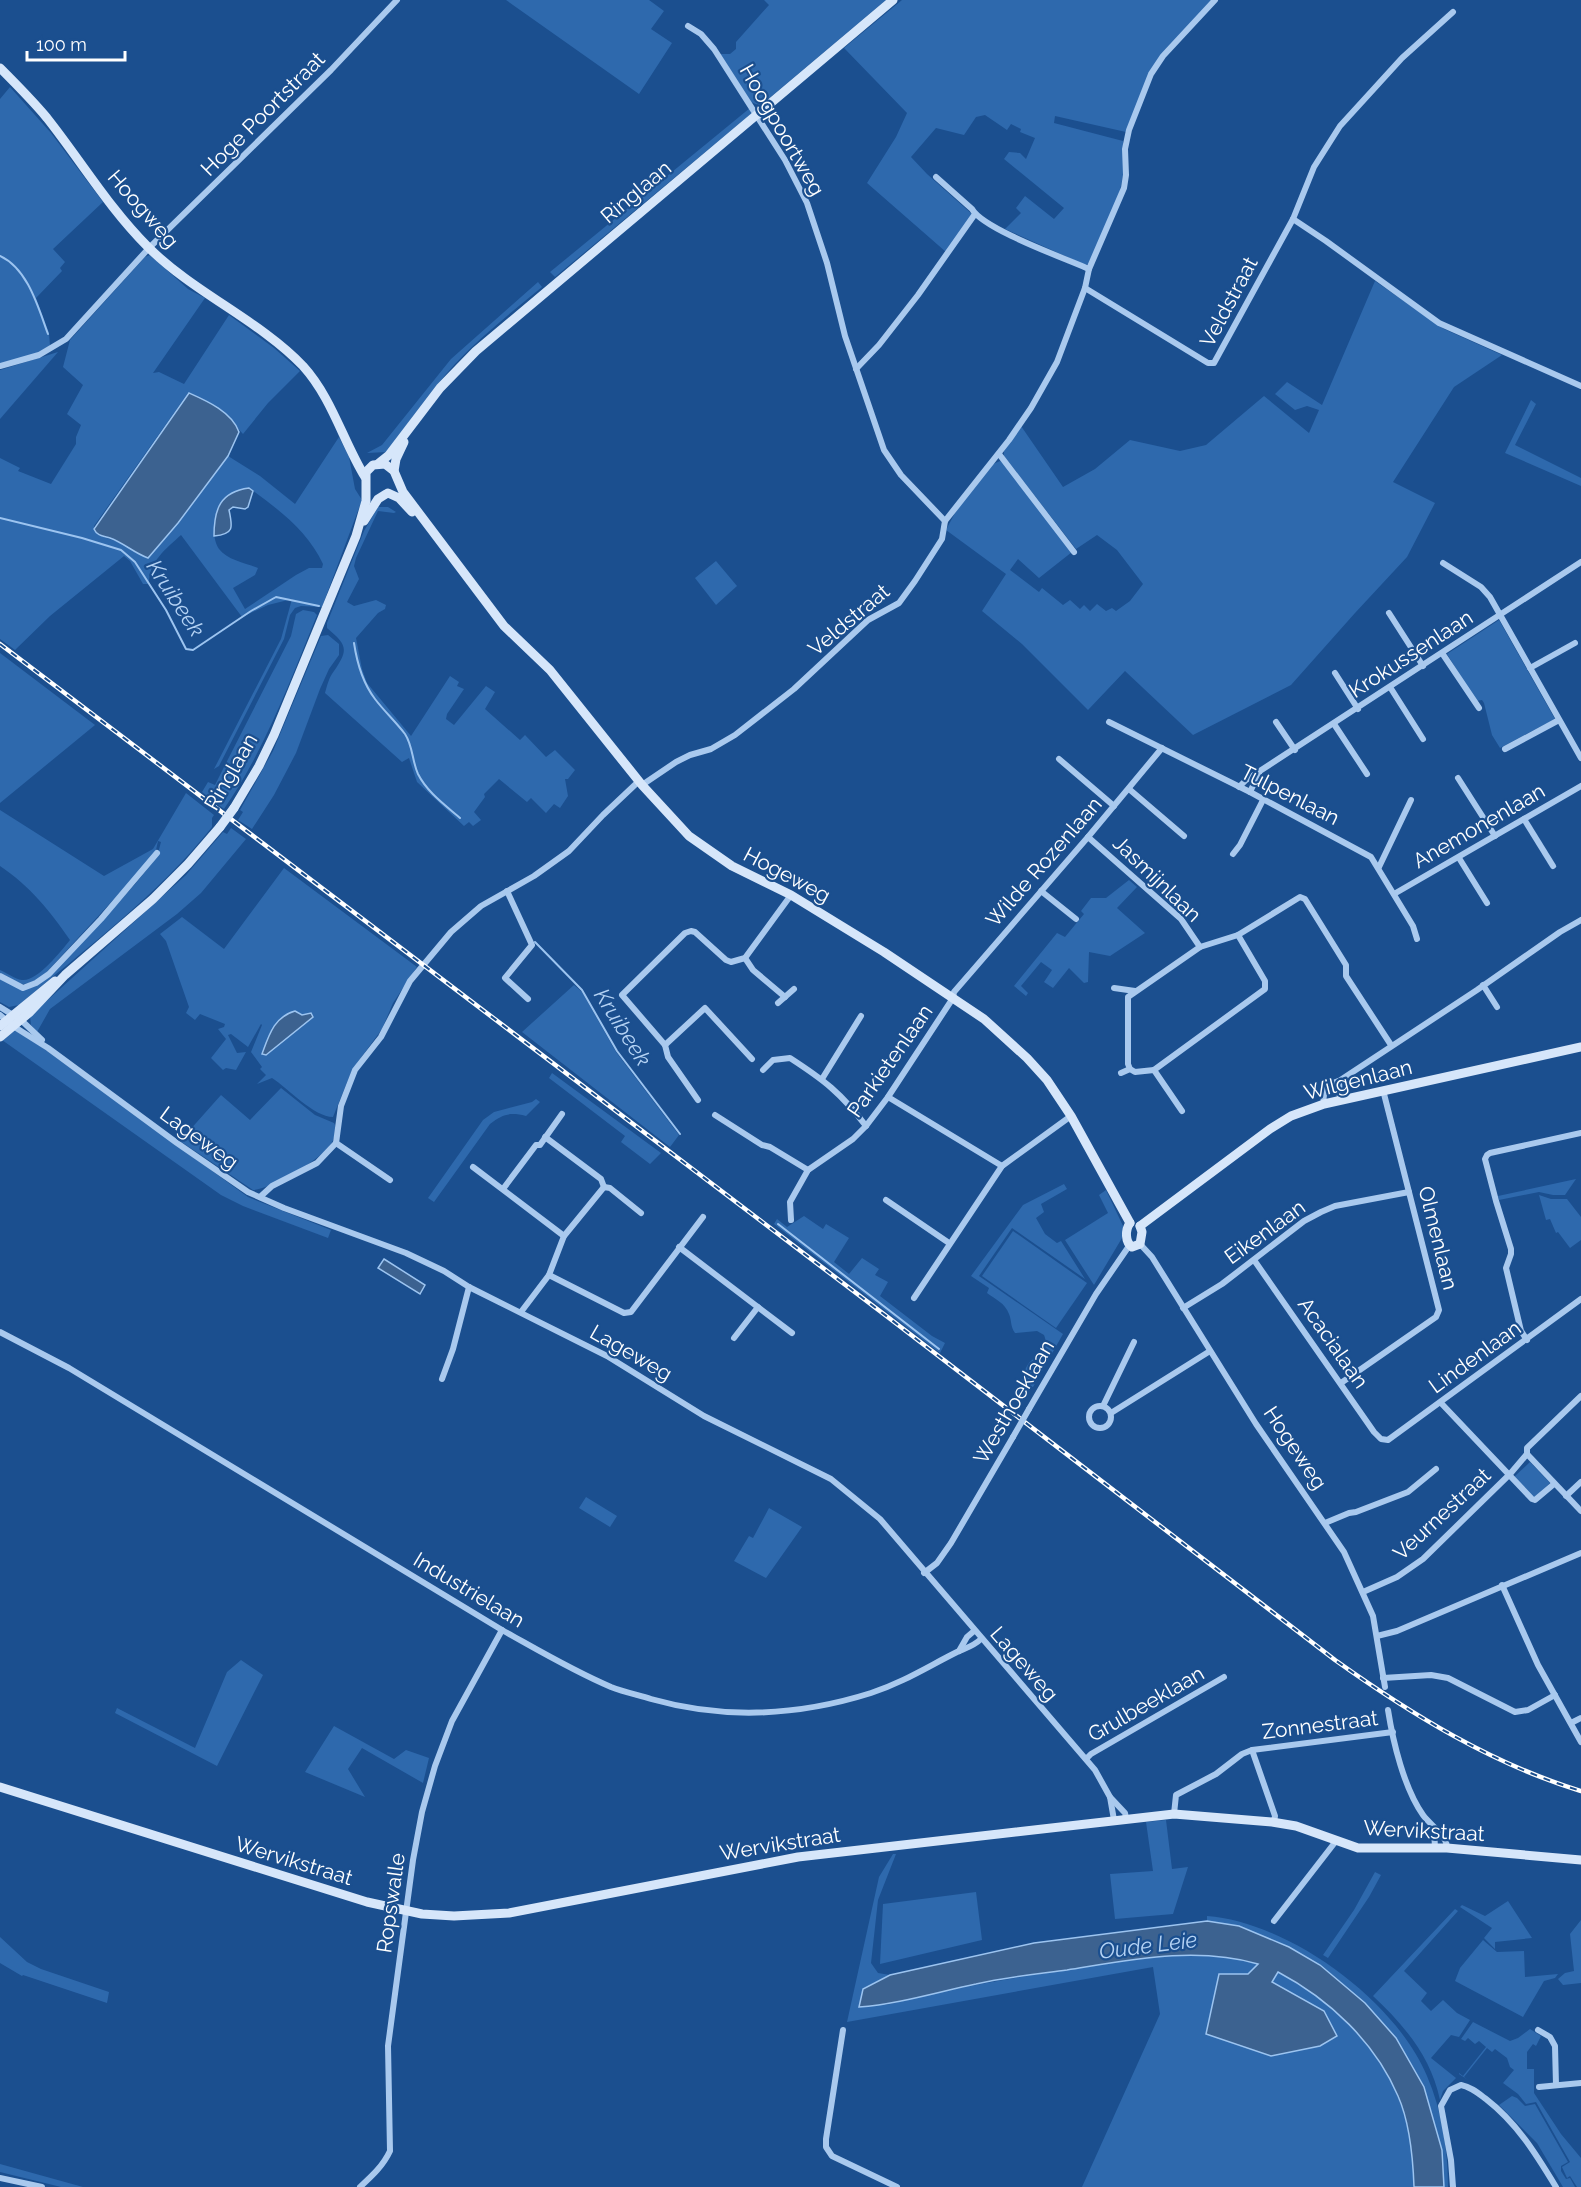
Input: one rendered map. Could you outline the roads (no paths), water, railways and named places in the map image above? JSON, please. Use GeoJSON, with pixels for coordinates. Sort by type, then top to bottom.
{"type":"FeatureCollection","features":[{"type":"Feature","properties":{"kind":"street","name":"Hoge Poortstraat"},"geometry":{"type":"LineString","coordinates":[[0,366],[39,355],[66,339],[149,248],[323,77],[397,0]]}},
{"type":"Feature","properties":{"kind":"street","name":"Ringlaan"},"geometry":{"type":"LineString","coordinates":[[0,1037],[9,1020],[65,975],[188,864],[234,808],[274,735],[356,536],[367,488],[365,477],[376,464],[389,455],[440,388],[476,351],[893,0]]}},
{"type":"Feature","properties":{"kind":"street","name":"Veldstraat"},"geometry":{"type":"LineString","coordinates":[[336,1143],[338,1119],[355,1070],[381,1037],[410,981],[462,921],[481,906],[534,876],[569,851],[603,815],[641,783],[676,762],[711,749],[735,735],[794,689],[868,621],[899,603],[936,550],[942,539],[945,521],[999,454],[1057,362],[1085,288],[1089,269],[1124,188],[1126,140],[1151,74],[1163,56],[1215,0]]}},
{"type":"Feature","properties":{"kind":"street","name":"Veldstraat"},"geometry":{"type":"LineString","coordinates":[[1085,288],[1208,363],[1214,363],[1293,219],[1314,167],[1340,126],[1402,58],[1453,12]]}},
{"type":"Feature","properties":{"kind":"street","name":"Hoogpoortweg"},"geometry":{"type":"LineString","coordinates":[[688,26],[702,34],[714,49],[785,160],[807,203],[817,229],[845,336],[877,434],[892,464],[945,521]]}},
{"type":"Feature","properties":{"kind":"street","name":"Hoogweg"},"geometry":{"type":"LineString","coordinates":[[0,68],[37,106],[122,219],[149,248],[194,285],[280,345],[308,373],[325,397],[347,440]]}},
{"type":"Feature","properties":{"kind":"street"},"geometry":{"type":"LineString","coordinates":[[936,177],[975,214],[999,229],[1089,269]]}},
{"type":"Feature","properties":{"kind":"street"},"geometry":{"type":"LineString","coordinates":[[856,369],[879,345],[918,295],[975,214]]}},
{"type":"Feature","properties":{"kind":"street"},"geometry":{"type":"LineString","coordinates":[[1293,219],[1439,323],[1581,386]]}},
{"type":"Feature","properties":{"kind":"street","name":"Ringlaan"},"geometry":{"type":"LineString","coordinates":[[356,536],[374,505],[395,486],[396,459],[413,424]]}},
{"type":"Feature","properties":{"kind":"street"},"geometry":{"type":"LineString","coordinates":[[347,440],[363,460],[385,464],[395,474]]}},
{"type":"Feature","properties":{"kind":"street"},"geometry":{"type":"LineString","coordinates":[[347,440],[365,477]]}},
{"type":"Feature","properties":{"kind":"street"},"geometry":{"type":"LineString","coordinates":[[999,454],[1074,552]]}},
{"type":"Feature","properties":{"kind":"street","name":"Hogeweg"},"geometry":{"type":"LineString","coordinates":[[395,474],[403,492],[504,626],[550,670],[678,826],[710,853],[791,895],[984,1019],[1027,1058],[1047,1080],[1071,1116],[1135,1225]]}},
{"type":"Feature","properties":{"kind":"street"},"geometry":{"type":"LineString","coordinates":[[367,488],[379,495],[387,493]]}},
{"type":"Feature","properties":{"kind":"street","name":"Hogeweg"},"geometry":{"type":"LineString","coordinates":[[387,493],[399,498],[437,537]]}},
{"type":"Feature","properties":{"kind":"street","name":"Krokussenlaan"},"geometry":{"type":"LineString","coordinates":[[1239,787],[1581,562]]}},
{"type":"Feature","properties":{"kind":"street"},"geometry":{"type":"LineString","coordinates":[[1443,563],[1481,587],[1500,615],[1581,758]]}},
{"type":"Feature","properties":{"kind":"street"},"geometry":{"type":"LineString","coordinates":[[1389,613],[1423,666]]}},
{"type":"Feature","properties":{"kind":"street"},"geometry":{"type":"LineString","coordinates":[[1530,668],[1575,643]]}},
{"type":"Feature","properties":{"kind":"street"},"geometry":{"type":"LineString","coordinates":[[1442,654],[1479,708]]}},
{"type":"Feature","properties":{"kind":"street"},"geometry":{"type":"LineString","coordinates":[[1335,673],[1358,708]]}},
{"type":"Feature","properties":{"kind":"street"},"geometry":{"type":"LineString","coordinates":[[1390,687],[1423,739]]}},
{"type":"Feature","properties":{"kind":"street"},"geometry":{"type":"LineString","coordinates":[[1505,749],[1559,720]]}},
{"type":"Feature","properties":{"kind":"street","name":"Tulpenlaan"},"geometry":{"type":"LineString","coordinates":[[1109,722],[1362,850],[1379,867],[1413,926],[1417,939]]}},
{"type":"Feature","properties":{"kind":"street"},"geometry":{"type":"LineString","coordinates":[[1276,722],[1295,750]]}},
{"type":"Feature","properties":{"kind":"street"},"geometry":{"type":"LineString","coordinates":[[1334,724],[1367,774]]}},
{"type":"Feature","properties":{"kind":"street","name":"Wilde Rozenlaan"},"geometry":{"type":"LineString","coordinates":[[953,998],[954,992],[1130,789],[1162,748]]}},
{"type":"Feature","properties":{"kind":"street"},"geometry":{"type":"LineString","coordinates":[[1059,759],[1114,806]]}},
{"type":"Feature","properties":{"kind":"street"},"geometry":{"type":"LineString","coordinates":[[1250,792],[1259,773]]}},
{"type":"Feature","properties":{"kind":"street"},"geometry":{"type":"LineString","coordinates":[[1458,778],[1495,836]]}},
{"type":"Feature","properties":{"kind":"street","name":"Anemonenlaan"},"geometry":{"type":"LineString","coordinates":[[1394,894],[1581,786]]}},
{"type":"Feature","properties":{"kind":"street"},"geometry":{"type":"LineString","coordinates":[[1130,789],[1184,836]]}},
{"type":"Feature","properties":{"kind":"street"},"geometry":{"type":"LineString","coordinates":[[1233,854],[1263,800]]}},
{"type":"Feature","properties":{"kind":"street"},"geometry":{"type":"LineString","coordinates":[[1379,867],[1411,800]]}},
{"type":"Feature","properties":{"kind":"street"},"geometry":{"type":"LineString","coordinates":[[1524,819],[1553,866]]}},
{"type":"Feature","properties":{"kind":"street","name":"Jasmijnlaan"},"geometry":{"type":"LineString","coordinates":[[1089,837],[1181,918],[1200,947]]}},
{"type":"Feature","properties":{"kind":"street"},"geometry":{"type":"LineString","coordinates":[[0,976],[23,988],[49,974],[101,919],[157,853]]}},
{"type":"Feature","properties":{"kind":"street"},"geometry":{"type":"LineString","coordinates":[[1459,858],[1487,903]]}},
{"type":"Feature","properties":{"kind":"street"},"geometry":{"type":"LineString","coordinates":[[507,891],[532,945],[505,978],[528,999]]}},
{"type":"Feature","properties":{"kind":"street"},"geometry":{"type":"LineString","coordinates":[[1041,891],[1076,920]]}},
{"type":"Feature","properties":{"kind":"street"},"geometry":{"type":"LineString","coordinates":[[698,1100],[668,1057],[665,1045],[622,995],[685,933],[691,931],[726,960],[732,962],[745,958],[791,895]]}},
{"type":"Feature","properties":{"kind":"street"},"geometry":{"type":"LineString","coordinates":[[1238,935],[1265,981],[1265,989],[1154,1070],[1135,1072],[1131,1069],[1128,1064],[1128,997],[1200,947],[1238,935],[1299,897],[1305,899],[1346,965],[1346,976],[1391,1046]]}},
{"type":"Feature","properties":{"kind":"street"},"geometry":{"type":"LineString","coordinates":[[1324,1104],[1326,1089],[1330,1083],[1339,1081],[1581,920]]}},
{"type":"Feature","properties":{"kind":"street"},"geometry":{"type":"LineString","coordinates":[[745,958],[753,970],[785,997]]}},
{"type":"Feature","properties":{"kind":"street"},"geometry":{"type":"LineString","coordinates":[[1483,985],[1497,1007]]}},
{"type":"Feature","properties":{"kind":"street"},"geometry":{"type":"LineString","coordinates":[[1114,988],[1135,991]]}},
{"type":"Feature","properties":{"kind":"street"},"geometry":{"type":"LineString","coordinates":[[778,1003],[794,989]]}},
{"type":"Feature","properties":{"kind":"street","name":"Parkietenlaan"},"geometry":{"type":"LineString","coordinates":[[791,1220],[790,1202],[808,1170],[854,1139],[866,1126],[888,1097],[953,998]]}},
{"type":"Feature","properties":{"kind":"street","name":"Lageweg"},"geometry":{"type":"LineString","coordinates":[[0,1007],[9,1020],[240,1187],[284,1208],[406,1253],[444,1271],[469,1287],[607,1356],[704,1416],[826,1475],[880,1519],[1086,1759],[1110,1797],[1125,1813],[1126,1818]]}},
{"type":"Feature","properties":{"kind":"street"},"geometry":{"type":"LineString","coordinates":[[665,1045],[705,1008],[752,1059]]}},
{"type":"Feature","properties":{"kind":"street"},"geometry":{"type":"LineString","coordinates":[[822,1079],[861,1016]]}},
{"type":"Feature","properties":{"kind":"street","name":"Lageweg"},"geometry":{"type":"LineString","coordinates":[[9,1020],[48,1048]]}},
{"type":"Feature","properties":{"kind":"street","name":"Wilgenlaan"},"geometry":{"type":"LineString","coordinates":[[1135,1225],[1291,1116],[1340,1100],[1581,1047]]}},
{"type":"Feature","properties":{"kind":"street"},"geometry":{"type":"LineString","coordinates":[[763,1070],[773,1060],[790,1058],[822,1079],[843,1097],[866,1126]]}},
{"type":"Feature","properties":{"kind":"street"},"geometry":{"type":"LineString","coordinates":[[1121,1073],[1131,1069]]}},
{"type":"Feature","properties":{"kind":"street"},"geometry":{"type":"LineString","coordinates":[[1154,1070],[1182,1111]]}},
{"type":"Feature","properties":{"kind":"street"},"geometry":{"type":"LineString","coordinates":[[1339,1081],[1340,1100]]}},
{"type":"Feature","properties":{"kind":"street","name":"Olmenlaan"},"geometry":{"type":"LineString","coordinates":[[1341,1383],[1436,1317],[1439,1310],[1383,1090]]}},
{"type":"Feature","properties":{"kind":"street"},"geometry":{"type":"LineString","coordinates":[[888,1097],[1002,1166]]}},
{"type":"Feature","properties":{"kind":"street"},"geometry":{"type":"LineString","coordinates":[[503,1189],[536,1145],[540,1145],[562,1114]]}},
{"type":"Feature","properties":{"kind":"street"},"geometry":{"type":"LineString","coordinates":[[716,1115],[762,1145],[770,1147],[808,1170]]}},
{"type":"Feature","properties":{"kind":"street"},"geometry":{"type":"LineString","coordinates":[[914,1298],[1002,1166],[1071,1116]]}},
{"type":"Feature","properties":{"kind":"street"},"geometry":{"type":"LineString","coordinates":[[1527,1340],[1521,1331],[1506,1268],[1511,1249],[1485,1159],[1490,1153],[1581,1133]]}},
{"type":"Feature","properties":{"kind":"street"},"geometry":{"type":"LineString","coordinates":[[545,1137],[601,1179],[604,1187]]}},
{"type":"Feature","properties":{"kind":"street"},"geometry":{"type":"LineString","coordinates":[[260,1197],[273,1186],[317,1163],[336,1143],[390,1180]]}},
{"type":"Feature","properties":{"kind":"street"},"geometry":{"type":"LineString","coordinates":[[473,1167],[564,1236]]}},
{"type":"Feature","properties":{"kind":"street"},"geometry":{"type":"LineString","coordinates":[[604,1187],[610,1188],[641,1213]]}},
{"type":"Feature","properties":{"kind":"street"},"geometry":{"type":"LineString","coordinates":[[521,1312],[549,1275],[564,1236],[604,1187]]}},
{"type":"Feature","properties":{"kind":"street","name":"Eikenlaan"},"geometry":{"type":"LineString","coordinates":[[1183,1308],[1222,1284],[1304,1221],[1321,1212],[1335,1206],[1409,1192]]}},
{"type":"Feature","properties":{"kind":"street"},"geometry":{"type":"LineString","coordinates":[[886,1200],[949,1243]]}},
{"type":"Feature","properties":{"kind":"street"},"geometry":{"type":"LineString","coordinates":[[549,1275],[624,1313],[631,1312],[703,1217]]}},
{"type":"Feature","properties":{"kind":"street"},"geometry":{"type":"LineString","coordinates":[[1135,1225],[1142,1232],[1135,1245],[1127,1238],[1127,1229],[1135,1225]]}},
{"type":"Feature","properties":{"kind":"street","name":"Hogeweg"},"geometry":{"type":"LineString","coordinates":[[1135,1245],[1152,1257],[1256,1424],[1344,1552],[1373,1616],[1385,1687]]}},
{"type":"Feature","properties":{"kind":"street","name":"Westhoeklaan"},"geometry":{"type":"LineString","coordinates":[[924,1573],[937,1563],[951,1543],[1096,1294],[1135,1245]]}},
{"type":"Feature","properties":{"kind":"street"},"geometry":{"type":"LineString","coordinates":[[679,1247],[792,1333]]}},
{"type":"Feature","properties":{"kind":"street","name":"Acacialaan"},"geometry":{"type":"LineString","coordinates":[[1254,1260],[1374,1432],[1381,1439],[1388,1440]]}},
{"type":"Feature","properties":{"kind":"street"},"geometry":{"type":"LineString","coordinates":[[442,1379],[453,1349],[469,1287]]}},
{"type":"Feature","properties":{"kind":"street","name":"Lindenlaan"},"geometry":{"type":"LineString","coordinates":[[1388,1440],[1581,1299]]}},
{"type":"Feature","properties":{"kind":"street"},"geometry":{"type":"LineString","coordinates":[[734,1338],[758,1307]]}},
{"type":"Feature","properties":{"kind":"street","name":"Industrielaan"},"geometry":{"type":"LineString","coordinates":[[0,1332],[69,1368],[502,1630],[569,1668],[614,1688],[677,1706],[726,1713],[801,1710],[842,1701],[904,1681],[969,1648],[981,1639]]}},
{"type":"Feature","properties":{"kind":"street"},"geometry":{"type":"LineString","coordinates":[[1103,1406],[1134,1342]]}},
{"type":"Feature","properties":{"kind":"street"},"geometry":{"type":"LineString","coordinates":[[1111,1413],[1210,1351]]}},
{"type":"Feature","properties":{"kind":"street","name":"Veurnestraat"},"geometry":{"type":"LineString","coordinates":[[1363,1592],[1397,1577],[1423,1559],[1510,1474],[1527,1454],[1527,1448],[1581,1396]]}},
{"type":"Feature","properties":{"kind":"street"},"geometry":{"type":"LineString","coordinates":[[1440,1403],[1535,1500],[1554,1484]]}},
{"type":"Feature","properties":{"kind":"street"},"geometry":{"type":"LineString","coordinates":[[1103,1406],[1111,1413],[1112,1419],[1108,1425],[1101,1428],[1093,1425],[1089,1418],[1091,1411],[1103,1406]]}},
{"type":"Feature","properties":{"kind":"street"},"geometry":{"type":"LineString","coordinates":[[1527,1454],[1581,1511]]}},
{"type":"Feature","properties":{"kind":"street"},"geometry":{"type":"LineString","coordinates":[[1325,1523],[1408,1492],[1436,1469]]}},
{"type":"Feature","properties":{"kind":"street"},"geometry":{"type":"LineString","coordinates":[[1566,1496],[1581,1482]]}},
{"type":"Feature","properties":{"kind":"street"},"geometry":{"type":"LineString","coordinates":[[1377,1636],[1397,1631],[1581,1553]]}},
{"type":"Feature","properties":{"kind":"street"},"geometry":{"type":"LineString","coordinates":[[1502,1585],[1536,1661],[1581,1742]]}},
{"type":"Feature","properties":{"kind":"street","name":"Ropswalle"},"geometry":{"type":"LineString","coordinates":[[360,2187],[386,2160],[390,2151],[388,2046],[422,1812],[435,1766],[452,1721],[502,1630]]}},
{"type":"Feature","properties":{"kind":"street","name":"Industrielaan"},"geometry":{"type":"LineString","coordinates":[[958,1652],[967,1637],[974,1631]]}},
{"type":"Feature","properties":{"kind":"street"},"geometry":{"type":"LineString","coordinates":[[1383,1678],[1439,1676],[1449,1678],[1515,1712],[1528,1710],[1555,1695]]}},
{"type":"Feature","properties":{"kind":"street","name":"Grulbeeklaan"},"geometry":{"type":"LineString","coordinates":[[1086,1759],[1224,1677]]}},
{"type":"Feature","properties":{"kind":"street"},"geometry":{"type":"LineString","coordinates":[[1388,1710],[1408,1787],[1424,1816],[1443,1837],[1447,1848]]}},
{"type":"Feature","properties":{"kind":"street"},"geometry":{"type":"LineString","coordinates":[[1571,1724],[1581,1718]]}},
{"type":"Feature","properties":{"kind":"street","name":"Zonnestraat"},"geometry":{"type":"LineString","coordinates":[[1174,1814],[1176,1795],[1216,1774],[1242,1754],[1252,1750],[1393,1732]]}},
{"type":"Feature","properties":{"kind":"street"},"geometry":{"type":"LineString","coordinates":[[1252,1750],[1275,1816],[1274,1822]]}},
{"type":"Feature","properties":{"kind":"street","name":"Wervikstraat"},"geometry":{"type":"LineString","coordinates":[[0,1788],[367,1902],[422,1914],[454,1916],[509,1913],[798,1857],[1174,1814],[1274,1822],[1296,1826],[1358,1848],[1447,1848],[1581,1860]]}},
{"type":"Feature","properties":{"kind":"street","name":"Lageweg"},"geometry":{"type":"LineString","coordinates":[[1110,1797],[1114,1820]]}},
{"type":"Feature","properties":{"kind":"street"},"geometry":{"type":"LineString","coordinates":[[1434,1828],[1435,1848]]}},
{"type":"Feature","properties":{"kind":"street"},"geometry":{"type":"LineString","coordinates":[[1274,1921],[1336,1841]]}},
{"type":"Feature","properties":{"kind":"street"},"geometry":{"type":"LineString","coordinates":[[843,2030],[826,2147],[836,2158],[897,2187]]}},
{"type":"Feature","properties":{"kind":"street"},"geometry":{"type":"LineString","coordinates":[[1538,2030],[1550,2037],[1555,2046],[1556,2085]]}},
{"type":"Feature","properties":{"kind":"street"},"geometry":{"type":"LineString","coordinates":[[1539,2087],[1581,2083]]}},
{"type":"Feature","properties":{"kind":"street"},"geometry":{"type":"LineString","coordinates":[[1453,2187],[1451,2160],[1441,2106],[1445,2097],[1455,2087],[1468,2087],[1504,2113],[1517,2127],[1556,2187]]}},
{"type":"Feature","properties":{"kind":"street"},"geometry":{"type":"LineString","coordinates":[[0,2178],[42,2187]]}},
{"type":"Feature","properties":{"kind":"water"},"geometry":{"type":"Polygon","coordinates":[[[189,393],[225,413],[239,432],[228,456],[178,523],[148,558],[99,534],[94,529],[189,393]]]}},
{"type":"Feature","properties":{"kind":"water"},"geometry":{"type":"Polygon","coordinates":[[[249,488],[253,491],[248,507],[245,509],[233,507],[229,510],[231,526],[229,532],[214,536],[215,518],[221,503],[231,493],[249,488]]]}},
{"type":"Feature","properties":{"kind":"water"},"geometry":{"type":"Polygon","coordinates":[[[295,1011],[302,1015],[311,1013],[313,1017],[266,1055],[262,1054],[277,1022],[295,1011]]]}},
{"type":"Feature","properties":{"kind":"water"},"geometry":{"type":"Polygon","coordinates":[[[384,1259],[425,1285],[420,1294],[378,1268],[384,1259]]]}},
{"type":"Feature","properties":{"kind":"water","name":"Oude Leie"},"geometry":{"type":"Polygon","coordinates":[[[1207,1921],[1239,1926],[1289,1947],[1320,1965],[1365,2003],[1396,2038],[1424,2087],[1442,2150],[1444,2187],[1414,2187],[1408,2129],[1402,2106],[1388,2076],[1377,2058],[1348,2024],[1315,1995],[1297,1983],[1278,1972],[1272,1982],[1324,2011],[1337,2036],[1320,2046],[1271,2056],[1206,2034],[1219,1974],[1248,1974],[1258,1964],[1210,1956],[1162,1956],[999,1979],[903,2001],[859,2007],[863,1989],[890,1975],[1034,1943],[1207,1921]]]}},
{"type":"Feature","properties":{"kind":"waterway","name":"Kruibeek"},"geometry":{"type":"LineString","coordinates":[[0,256],[10,262],[25,279],[48,334]]}},
{"type":"Feature","properties":{"kind":"waterway","name":"Kruibeek"},"geometry":{"type":"LineString","coordinates":[[0,518],[121,550],[135,562],[166,610],[186,649],[193,650],[276,597],[319,606]]}},
{"type":"Feature","properties":{"kind":"waterway","name":"Kruibeek"},"geometry":{"type":"LineString","coordinates":[[354,643],[363,679],[370,693],[405,734],[422,781],[460,818]]}},
{"type":"Feature","properties":{"kind":"waterway","name":"Kruibeek"},"geometry":{"type":"LineString","coordinates":[[535,942],[582,990],[617,1051],[680,1134]]}},
{"type":"Feature","properties":{"kind":"waterway","name":"Kruibeek"},"geometry":{"type":"LineString","coordinates":[[778,1224],[939,1349]]}},
{"type":"Feature","properties":{"kind":"railway"},"geometry":{"type":"LineString","coordinates":[[0,644],[889,1318],[1335,1660],[1453,1736],[1516,1767],[1581,1791]]}}]}
